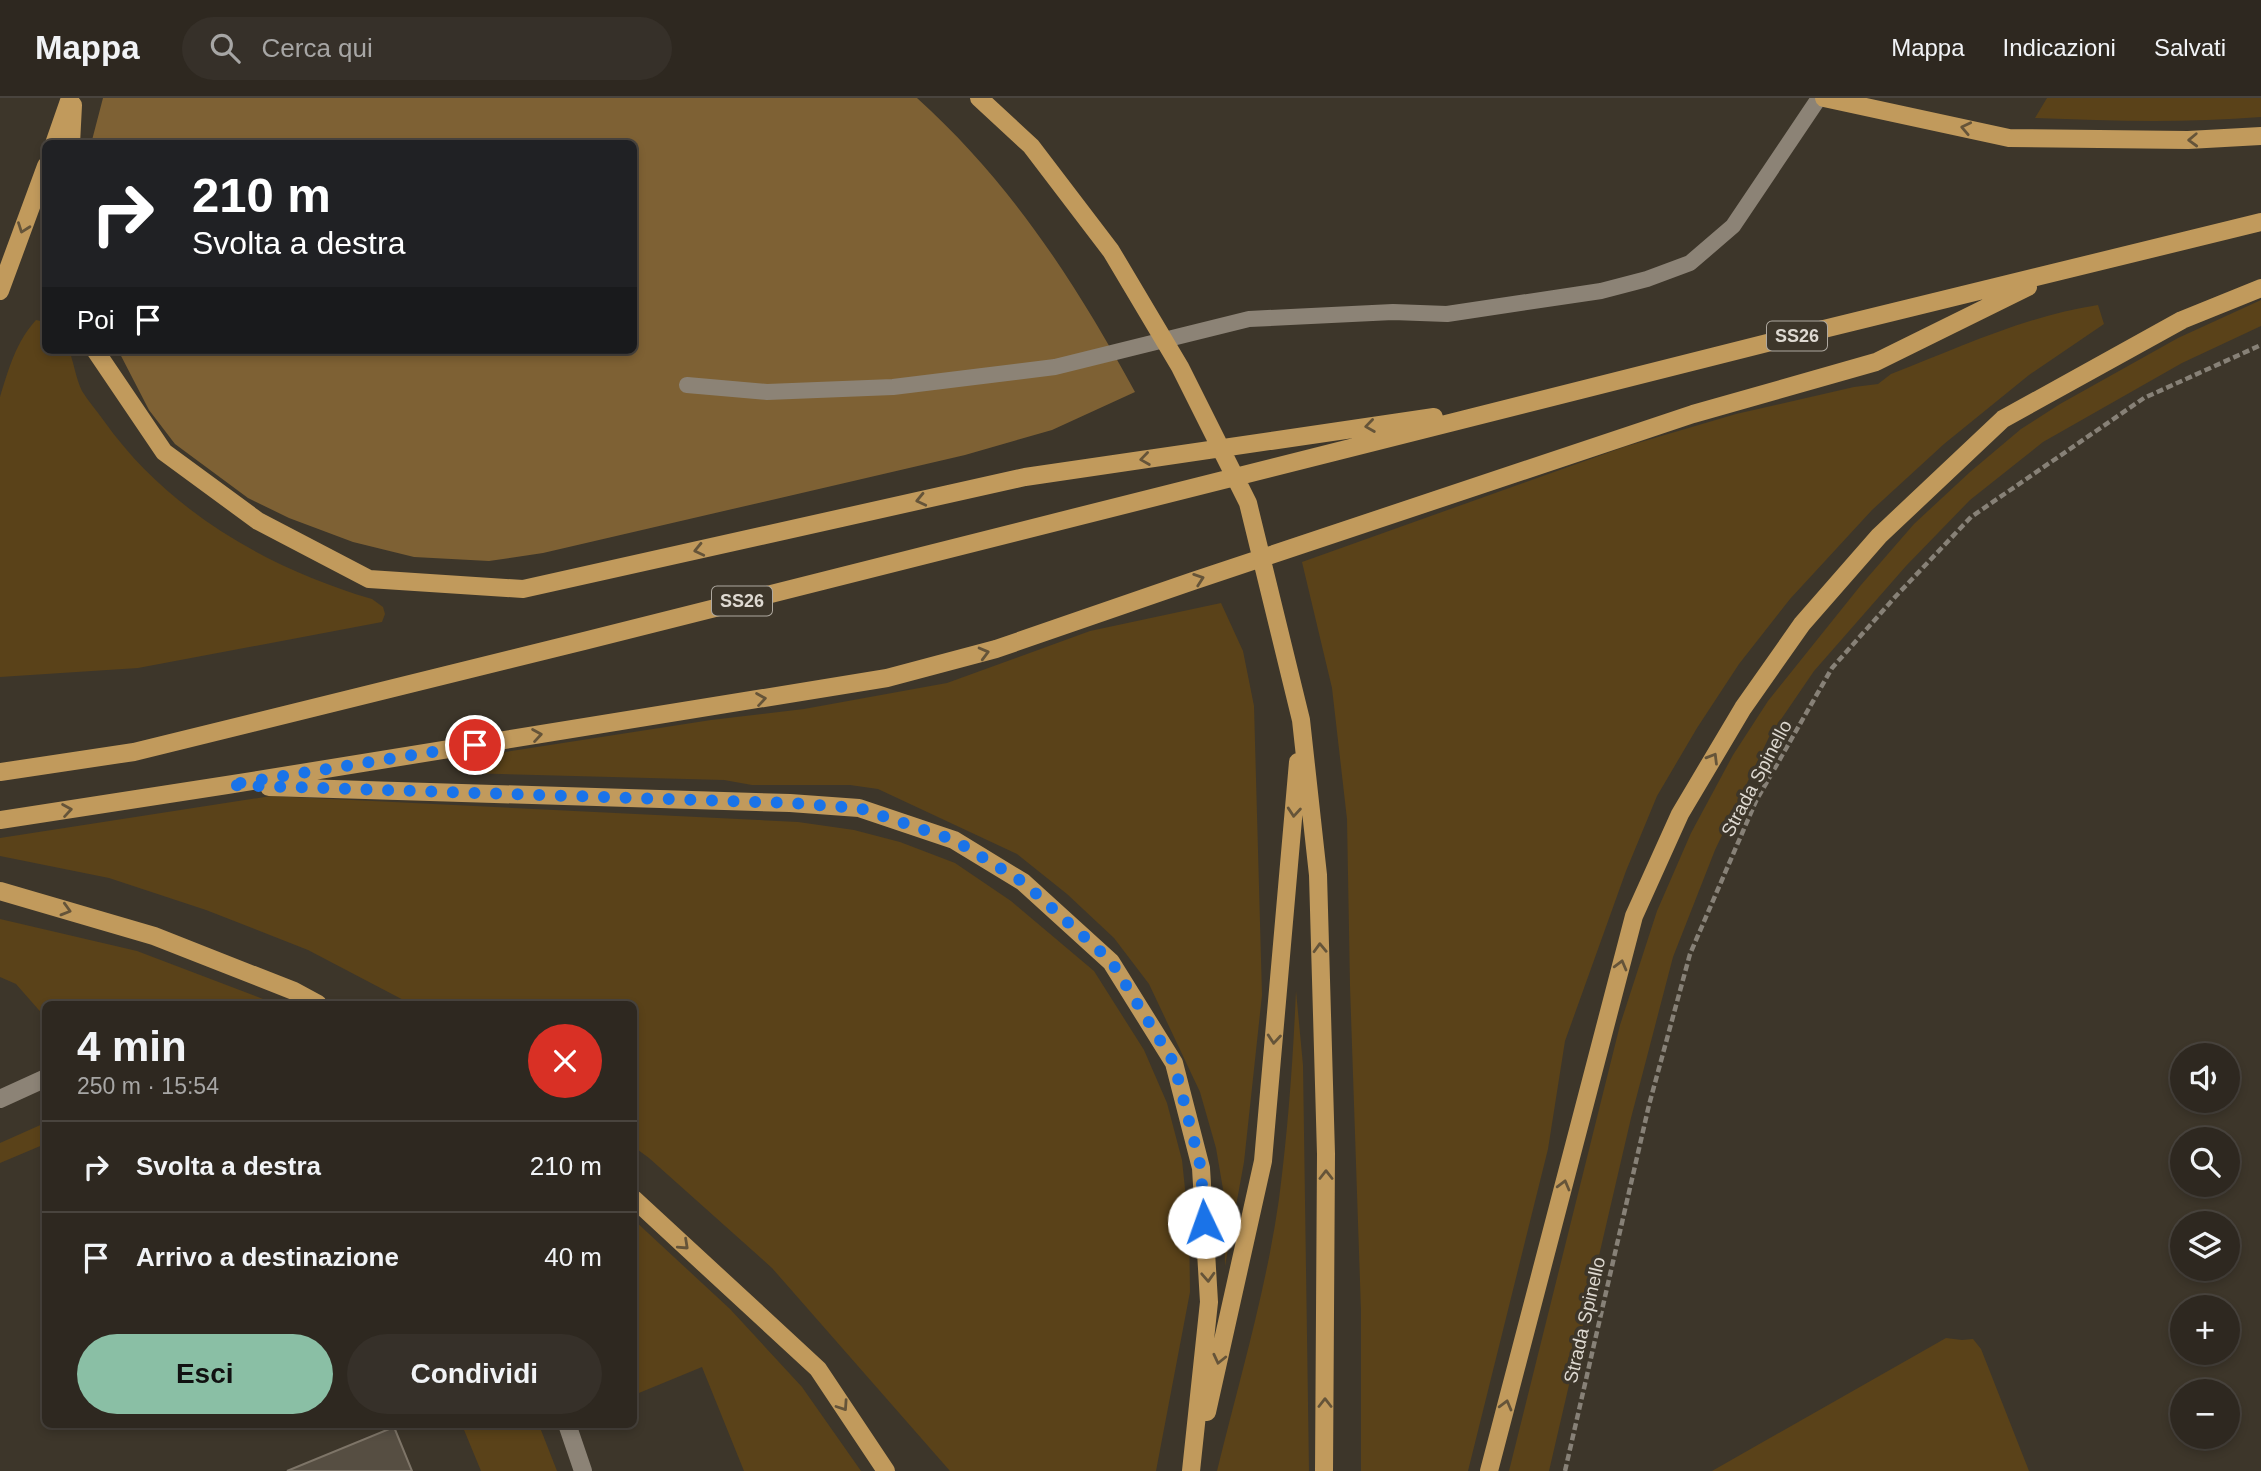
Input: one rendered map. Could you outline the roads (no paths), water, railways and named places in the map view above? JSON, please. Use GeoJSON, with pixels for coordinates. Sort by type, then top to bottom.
{"type":"FeatureCollection","features":[{"type":"Feature","properties":{"kind":"main road"},"geometry":{"type":"LineString","coordinates":[[56,140],[72,98]]}},
{"type":"Feature","properties":{"kind":"main road"},"geometry":{"type":"LineString","coordinates":[[71,140],[72,98]]}},
{"type":"Feature","properties":{"kind":"main road"},"geometry":{"type":"LineString","coordinates":[[979,98],[1031,146],[1111,251],[1180,367],[1248,503],[1301,720],[1318,875],[1326,1154],[1324,1471]]}},
{"type":"Feature","properties":{"kind":"main road"},"geometry":{"type":"LineString","coordinates":[[1821,98],[2009,138],[2188,140],[2261,136]]}},
{"type":"Feature","properties":{"kind":"main road"},"geometry":{"type":"LineString","coordinates":[[0,290],[42,177]]}},
{"type":"Feature","properties":{"kind":"main road","name":"SS26"},"geometry":{"type":"LineString","coordinates":[[0,772],[61,765],[148,748],[2261,222]]}},
{"type":"Feature","properties":{"kind":"main road"},"geometry":{"type":"LineString","coordinates":[[0,820],[887,678],[996,649],[1693,414],[1876,362],[2059,271]]}},
{"type":"Feature","properties":{"kind":"main road"},"geometry":{"type":"LineString","coordinates":[[1489,1471],[1634,916],[1680,814],[1742,709],[1802,624],[1879,536],[2003,419],[2182,320],[2261,288]]}},
{"type":"Feature","properties":{"kind":"main road"},"geometry":{"type":"LineString","coordinates":[[98,354],[164,452],[258,521],[369,579],[523,589],[1025,477],[1534,402]]}},
{"type":"Feature","properties":{"kind":"main road"},"geometry":{"type":"LineString","coordinates":[[1192,1471],[1263,1161],[1301,720]]}},
{"type":"Feature","properties":{"kind":"main road"},"geometry":{"type":"LineString","coordinates":[[228,785],[790,803],[859,808],[954,840],[1023,882],[1111,961],[1174,1063],[1201,1168],[1209,1302],[1192,1471]]}},
{"type":"Feature","properties":{"kind":"main road"},"geometry":{"type":"LineString","coordinates":[[0,891],[154,936],[294,991],[312,1001]]}},
{"type":"Feature","properties":{"kind":"main road"},"geometry":{"type":"LineString","coordinates":[[637,1202],[818,1369],[886,1471]]}},
{"type":"Feature","properties":{"kind":"street"},"geometry":{"type":"LineString","coordinates":[[0,1099],[42,1080]]}},
{"type":"Feature","properties":{"kind":"street"},"geometry":{"type":"LineString","coordinates":[[568,1428],[583,1471]]}},
{"type":"Feature","properties":{"kind":"lane"},"geometry":{"type":"LineString","coordinates":[[687,385],[767,392],[893,387],[1055,367],[1249,319],[1393,312],[1447,314],[1601,291],[1690,263],[1733,226],[1821,98]]}}]}
